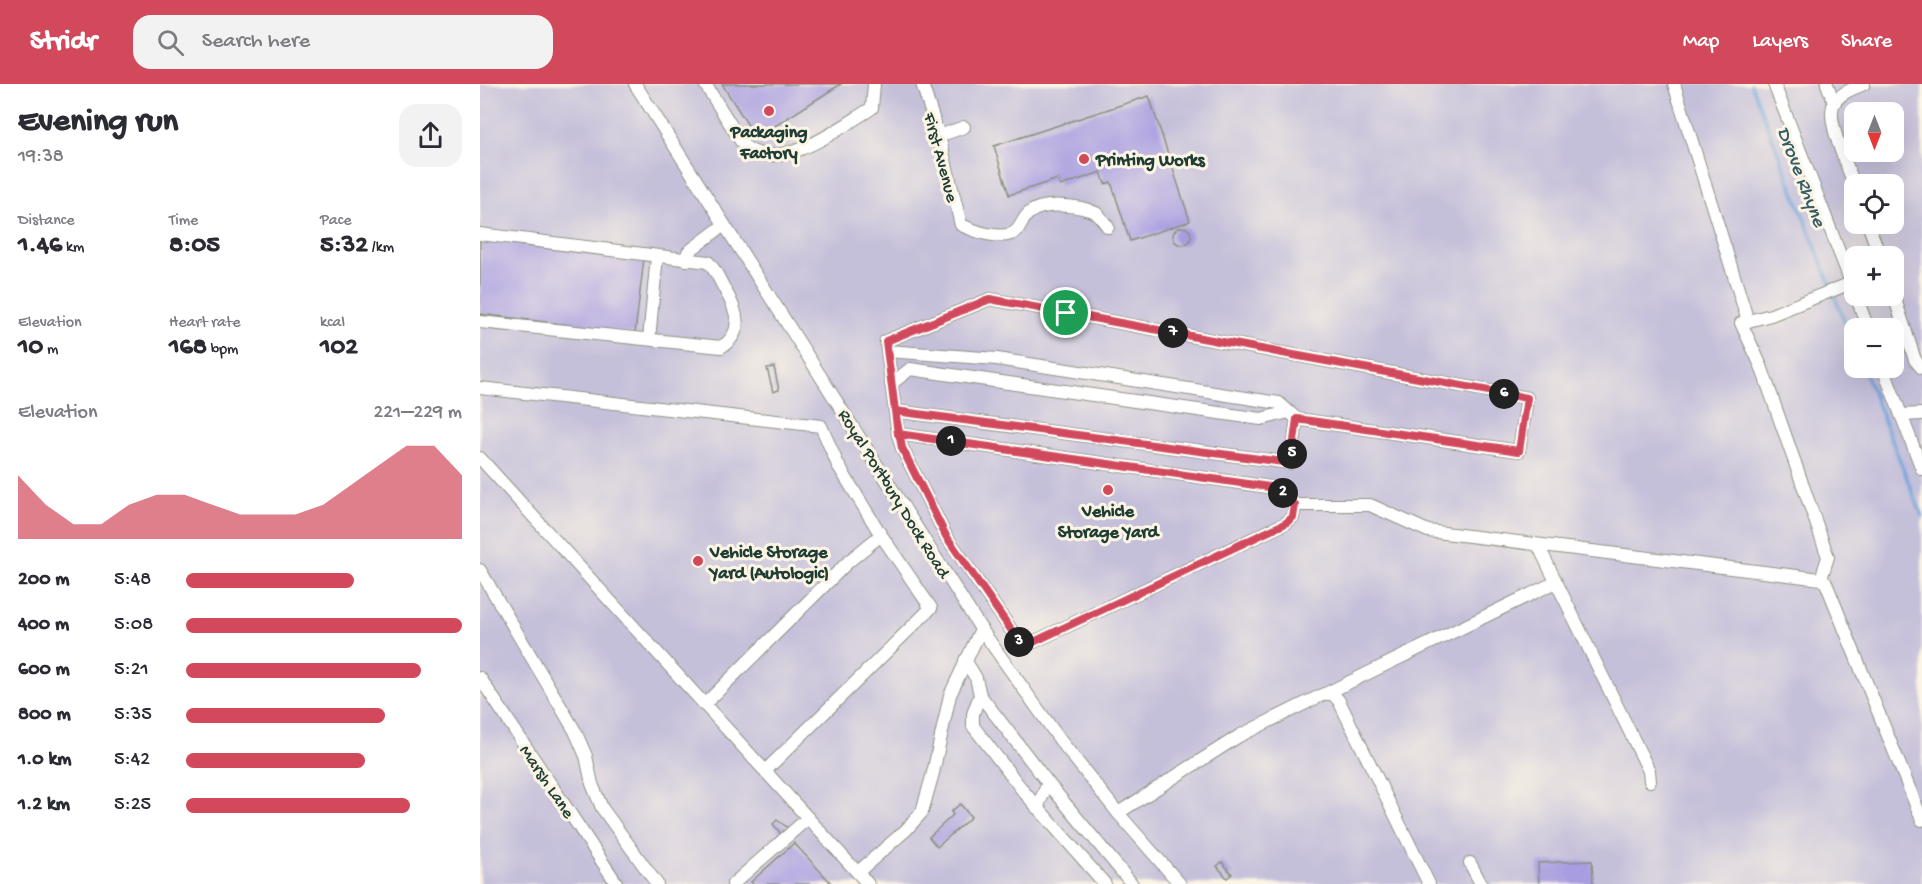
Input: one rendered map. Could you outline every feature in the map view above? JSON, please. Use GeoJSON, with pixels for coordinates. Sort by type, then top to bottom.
{"type":"FeatureCollection","features":[{"type":"Feature","properties":{"kind":"street","name":"Royal Portbury Dock Road"},"geometry":{"type":"LineString","coordinates":[[635,84],[981,629],[1060,740],[1118,813],[1180,884]]}},
{"type":"Feature","properties":{"kind":"street"},"geometry":{"type":"LineString","coordinates":[[705,84],[744,146],[752,152],[769,156],[808,147],[872,108],[874,84]]}},
{"type":"Feature","properties":{"kind":"street","name":"First Avenue"},"geometry":{"type":"LineString","coordinates":[[922,84],[939,136],[961,225],[989,234],[1008,235],[1019,228],[1026,215],[1033,210],[1068,207],[1095,213],[1108,227]]}},
{"type":"Feature","properties":{"kind":"street"},"geometry":{"type":"LineString","coordinates":[[1674,84],[1748,321]]}},
{"type":"Feature","properties":{"kind":"street"},"geometry":{"type":"LineString","coordinates":[[1774,84],[1844,264]]}},
{"type":"Feature","properties":{"kind":"street"},"geometry":{"type":"LineString","coordinates":[[1827,84],[1834,103]]}},
{"type":"Feature","properties":{"kind":"street"},"geometry":{"type":"LineString","coordinates":[[1850,174],[1837,136],[1832,108],[1846,92],[1864,84]]}},
{"type":"Feature","properties":{"kind":"street"},"geometry":{"type":"LineString","coordinates":[[939,136],[964,127]]}},
{"type":"Feature","properties":{"kind":"street"},"geometry":{"type":"LineString","coordinates":[[686,260],[688,252],[696,244],[724,225]]}},
{"type":"Feature","properties":{"kind":"street"},"geometry":{"type":"LineString","coordinates":[[480,234],[708,262],[716,270],[736,310],[736,330],[728,343],[722,347],[480,322]]}},
{"type":"Feature","properties":{"kind":"street"},"geometry":{"type":"LineString","coordinates":[[650,339],[657,256]]}},
{"type":"Feature","properties":{"kind":"street"},"geometry":{"type":"LineString","coordinates":[[1821,579],[1828,557],[1761,366],[1741,323],[1832,291],[1844,290]]}},
{"type":"Feature","properties":{"kind":"street"},"geometry":{"type":"LineString","coordinates":[[891,384],[910,369],[1261,419],[1293,416],[1519,451],[1527,398],[990,299],[886,341],[891,384],[898,434],[902,448],[946,536],[1023,647],[1286,523],[1293,517],[1295,505],[1287,495],[1276,488],[898,434]]}},
{"type":"Feature","properties":{"kind":"street"},"geometry":{"type":"LineString","coordinates":[[1897,306],[1915,360],[1922,368]]}},
{"type":"Feature","properties":{"kind":"street"},"geometry":{"type":"LineString","coordinates":[[887,351],[1009,361],[1280,403],[1293,416],[1291,463],[895,411]]}},
{"type":"Feature","properties":{"kind":"street"},"geometry":{"type":"LineString","coordinates":[[1887,378],[1922,469]]}},
{"type":"Feature","properties":{"kind":"street"},"geometry":{"type":"LineString","coordinates":[[480,388],[821,426],[838,465],[881,535],[931,609],[765,771]]}},
{"type":"Feature","properties":{"kind":"street"},"geometry":{"type":"LineString","coordinates":[[1901,415],[1922,414]]}},
{"type":"Feature","properties":{"kind":"street"},"geometry":{"type":"LineString","coordinates":[[480,458],[868,884]]}},
{"type":"Feature","properties":{"kind":"street"},"geometry":{"type":"LineString","coordinates":[[1295,505],[1370,505],[1428,531],[1821,579],[1826,583],[1922,820]]}},
{"type":"Feature","properties":{"kind":"street"},"geometry":{"type":"LineString","coordinates":[[705,705],[849,561],[881,535]]}},
{"type":"Feature","properties":{"kind":"street"},"geometry":{"type":"LineString","coordinates":[[1538,545],[1649,771],[1650,781]]}},
{"type":"Feature","properties":{"kind":"street"},"geometry":{"type":"LineString","coordinates":[[480,570],[575,730],[586,756],[592,784],[602,808],[657,884]]}},
{"type":"Feature","properties":{"kind":"street"},"geometry":{"type":"LineString","coordinates":[[1118,813],[1239,736],[1556,582]]}},
{"type":"Feature","properties":{"kind":"street"},"geometry":{"type":"LineString","coordinates":[[858,872],[906,830],[922,812],[950,695],[981,629]]}},
{"type":"Feature","properties":{"kind":"street"},"geometry":{"type":"LineString","coordinates":[[965,660],[976,678],[980,695],[1048,783],[1132,884]]}},
{"type":"Feature","properties":{"kind":"street","name":"Marsh Lane"},"geometry":{"type":"LineString","coordinates":[[480,678],[617,884]]}},
{"type":"Feature","properties":{"kind":"street"},"geometry":{"type":"LineString","coordinates":[[1324,694],[1333,694],[1339,701],[1429,884]]}},
{"type":"Feature","properties":{"kind":"street"},"geometry":{"type":"LineString","coordinates":[[980,695],[973,714],[973,726],[1037,808],[1105,884]]}},
{"type":"Feature","properties":{"kind":"street"},"geometry":{"type":"LineString","coordinates":[[1037,808],[1048,783]]}},
{"type":"Feature","properties":{"kind":"street"},"geometry":{"type":"LineString","coordinates":[[734,884],[808,818]]}},
{"type":"Feature","properties":{"kind":"street"},"geometry":{"type":"LineString","coordinates":[[1470,863],[1481,884]]}},
{"type":"Feature","properties":{"kind":"shaded area"},"geometry":{"type":"Polygon","coordinates":[[[480,84],[1922,84],[1922,884],[480,884],[480,84]]]}},
{"type":"Feature","properties":{"kind":"building","name":"Packaging Factory"},"geometry":{"type":"Polygon","coordinates":[[[722,84],[841,84],[756,138],[722,84]]]}},
{"type":"Feature","properties":{"kind":"building","name":"Printing Works"},"geometry":{"type":"Polygon","coordinates":[[[1149,96],[1190,221],[1130,241],[1111,182],[1105,184],[1101,172],[1060,186],[1058,179],[1009,195],[994,146],[1149,96]]]}},
{"type":"Feature","properties":{"kind":"building"},"geometry":{"type":"Polygon","coordinates":[[[1182,227],[1188,230],[1191,236],[1188,242],[1182,245],[1176,242],[1173,236],[1176,230],[1182,227]]]}},
{"type":"Feature","properties":{"kind":"building"},"geometry":{"type":"Polygon","coordinates":[[[480,239],[644,259],[635,333],[480,314],[480,239]]]}},
{"type":"Feature","properties":{"kind":"building"},"geometry":{"type":"Polygon","coordinates":[[[774,367],[779,390],[773,392],[767,368],[774,367]]]}},
{"type":"Feature","properties":{"kind":"building"},"geometry":{"type":"Polygon","coordinates":[[[960,804],[971,817],[937,847],[929,837],[953,815],[951,812],[960,804]]]}},
{"type":"Feature","properties":{"kind":"building"},"geometry":{"type":"Polygon","coordinates":[[[777,820],[788,828],[781,834],[773,824],[777,820]]]}},
{"type":"Feature","properties":{"kind":"building"},"geometry":{"type":"Polygon","coordinates":[[[794,843],[832,884],[753,884],[751,882],[794,843]]]}},
{"type":"Feature","properties":{"kind":"building"},"geometry":{"type":"Polygon","coordinates":[[[1592,861],[1593,884],[1539,884],[1538,863],[1592,861]]]}},
{"type":"Feature","properties":{"kind":"building"},"geometry":{"type":"Polygon","coordinates":[[[1222,862],[1232,874],[1227,878],[1217,866],[1222,862]]]}},
{"type":"Feature","properties":{"kind":"waterway","name":"Drove Rhyne"},"geometry":{"type":"LineString","coordinates":[[1751,84],[1831,286]]}},
{"type":"Feature","properties":{"kind":"waterway","name":"Drove Rhyne"},"geometry":{"type":"LineString","coordinates":[[1833,292],[1844,320]]}},
{"type":"Feature","properties":{"kind":"waterway","name":"Drove Rhyne"},"geometry":{"type":"LineString","coordinates":[[1867,378],[1922,516]]}},
{"type":"Feature","properties":{"kind":"place","name":"Packaging Factory"},"geometry":{"type":"Point","coordinates":[769,111]}},
{"type":"Feature","properties":{"kind":"place","name":"Printing Works"},"geometry":{"type":"Point","coordinates":[1084,159]}},
{"type":"Feature","properties":{"kind":"place","name":"Vehicle Storage Yard"},"geometry":{"type":"Point","coordinates":[1108,490]}},
{"type":"Feature","properties":{"kind":"place","name":"Vehicle Storage Yard (Autologic)"},"geometry":{"type":"Point","coordinates":[698,561]}},
{"type":"Feature","properties":{"kind":"route"},"geometry":{"type":"LineString","coordinates":[[1066,313],[990,299],[886,341],[891,384],[898,434],[1276,488],[1287,495],[1295,505],[1293,517],[1286,523],[1023,647],[946,536],[902,448],[898,434],[895,411],[1291,463],[1297,419],[1519,451],[1527,398],[1066,313]]}}]}
